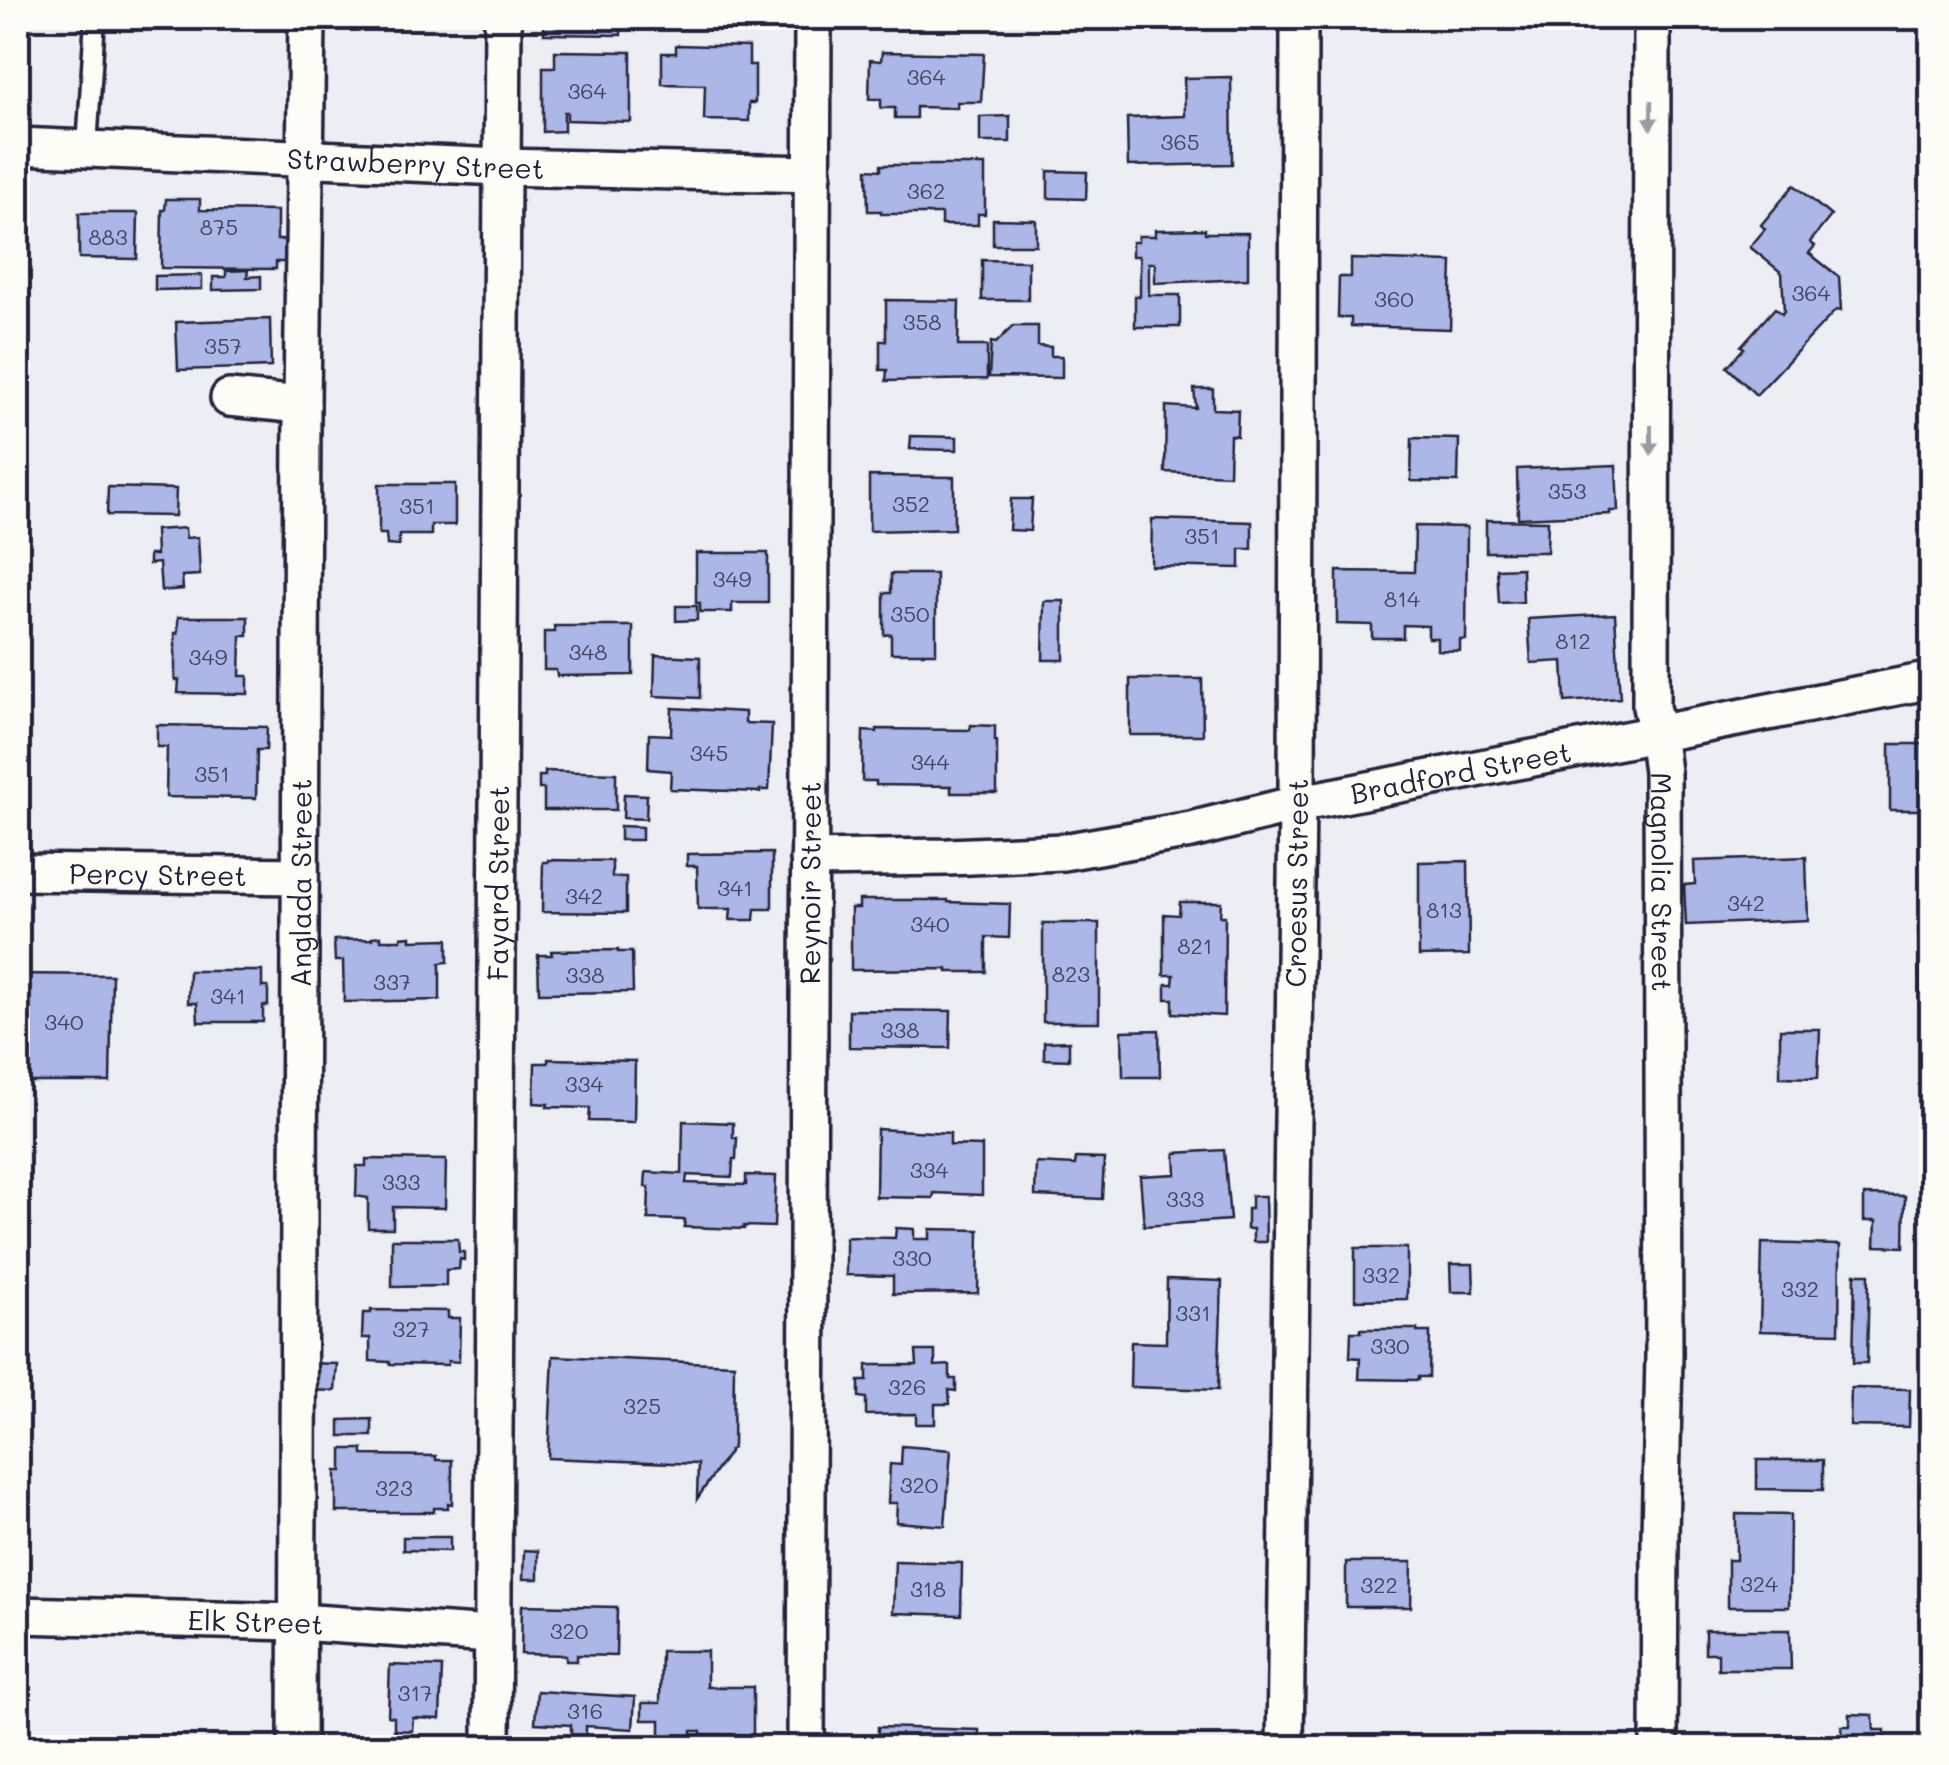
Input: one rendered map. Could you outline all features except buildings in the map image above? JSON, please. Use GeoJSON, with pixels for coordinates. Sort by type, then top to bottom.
{"type":"FeatureCollection","features":[{"type":"Feature","properties":{"kind":"street","name":"Anglada Street"},"geometry":{"type":"LineString","coordinates":[[297,1748],[307,18]]}},
{"type":"Feature","properties":{"kind":"street","name":"Fayard Street"},"geometry":{"type":"LineString","coordinates":[[492,1748],[503,18]]}},
{"type":"Feature","properties":{"kind":"street","name":"Reynoir Street"},"geometry":{"type":"LineString","coordinates":[[806,1748],[814,18]]}},
{"type":"Feature","properties":{"kind":"street","name":"Croesus Street"},"geometry":{"type":"LineString","coordinates":[[1285,1748],[1297,804],[1299,18]]}},
{"type":"Feature","properties":{"kind":"street","name":"Magnolia Street"},"geometry":{"type":"LineString","coordinates":[[1652,18],[1650,707],[1662,772],[1664,1317],[1659,1748]]}},
{"type":"Feature","properties":{"kind":"street","name":"Strawberry Street"},"geometry":{"type":"LineString","coordinates":[[18,146],[813,174]]}},
{"type":"Feature","properties":{"kind":"street"},"geometry":{"type":"LineString","coordinates":[[229,398],[302,406]]}},
{"type":"Feature","properties":{"kind":"street","name":"Bradford Street"},"geometry":{"type":"LineString","coordinates":[[809,859],[1063,852],[1191,830],[1297,804],[1932,680]]}},
{"type":"Feature","properties":{"kind":"street","name":"Percy Street"},"geometry":{"type":"LineString","coordinates":[[18,872],[300,876]]}},
{"type":"Feature","properties":{"kind":"street","name":"Elk Street"},"geometry":{"type":"LineString","coordinates":[[18,1615],[298,1622],[492,1635]]}},
{"type":"Feature","properties":{"kind":"lane"},"geometry":{"type":"LineString","coordinates":[[87,148],[95,18]]}}]}
